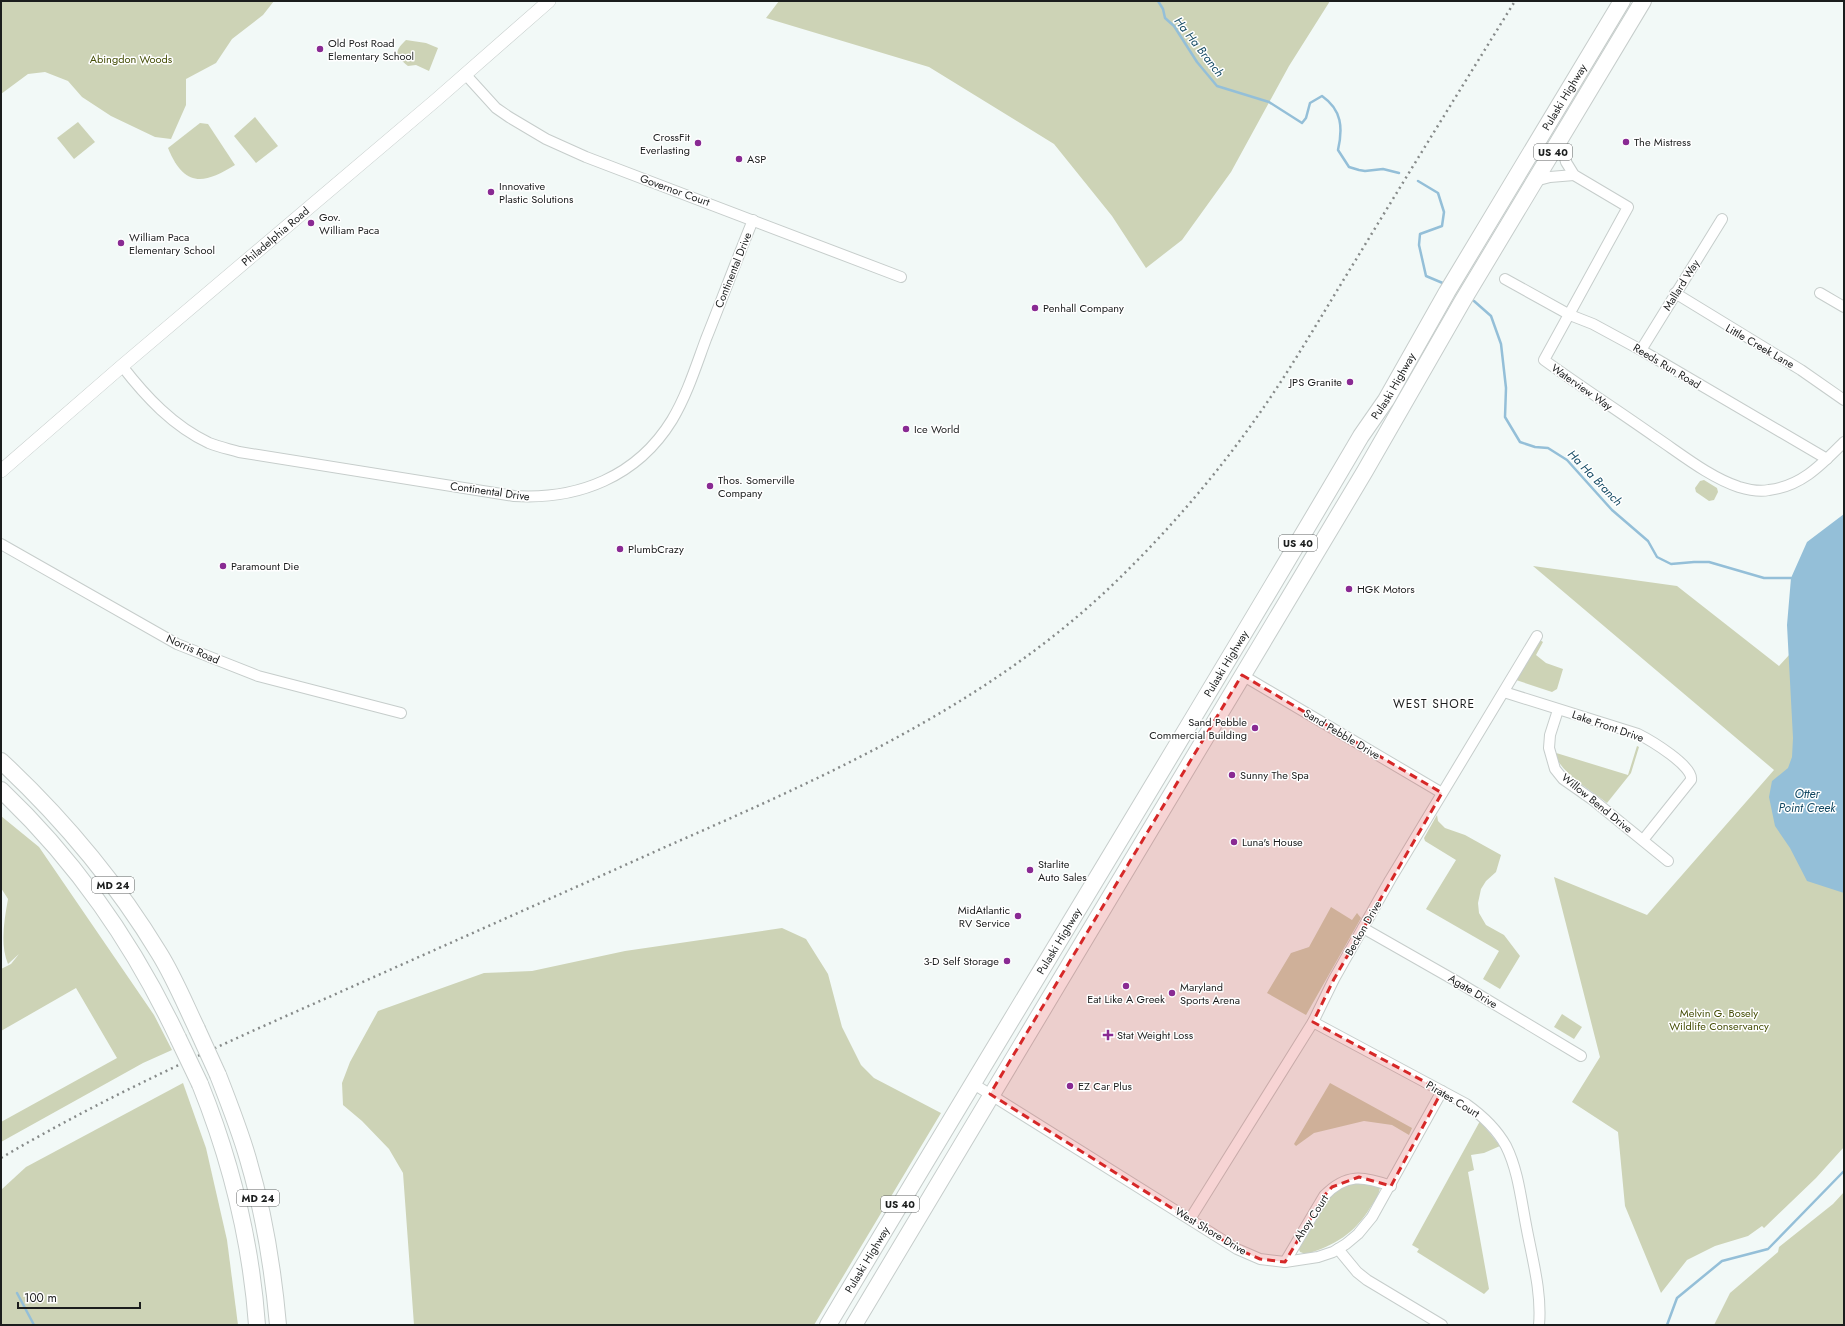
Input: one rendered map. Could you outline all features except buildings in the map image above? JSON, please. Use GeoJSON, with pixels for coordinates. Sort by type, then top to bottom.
{"type":"FeatureCollection","features":[{"type":"Feature","properties":{"kind":"highway","name":"Pulaski Highway"},"geometry":{"type":"LineString","coordinates":[[828,1325],[972,1083],[1226,665],[1362,436],[1386,400],[1447,292],[1622,1]]}},
{"type":"Feature","properties":{"kind":"highway","name":"Pulaski Highway"},"geometry":{"type":"LineString","coordinates":[[854,1325],[990,1094],[1242,675],[1560,138],[1643,1]]}},
{"type":"Feature","properties":{"kind":"highway","name":"MD 24"},"geometry":{"type":"LineString","coordinates":[[1,761],[51,810],[89,854],[119,894],[159,954],[197,1029],[218,1075],[242,1140],[259,1199],[268,1244],[278,1325]]}},
{"type":"Feature","properties":{"kind":"highway","name":"MD 24"},"geometry":{"type":"LineString","coordinates":[[1,790],[54,844],[101,904],[148,977],[178,1038],[200,1084],[223,1148],[244,1229],[257,1325]]}},
{"type":"Feature","properties":{"kind":"highway"},"geometry":{"type":"LineString","coordinates":[[861,1325],[873,1304],[872,1294]]}},
{"type":"Feature","properties":{"kind":"main road","name":"Philadelphia Road"},"geometry":{"type":"LineString","coordinates":[[3,466],[466,75],[549,1]]}},
{"type":"Feature","properties":{"kind":"street","name":"Governor Court"},"geometry":{"type":"LineString","coordinates":[[466,75],[496,108],[546,139],[586,157],[901,277]]}},
{"type":"Feature","properties":{"kind":"street"},"geometry":{"type":"LineString","coordinates":[[1535,181],[1550,177],[1574,175],[1566,162],[1560,138]]}},
{"type":"Feature","properties":{"kind":"street","name":"Waterview Way"},"geometry":{"type":"LineString","coordinates":[[1574,175],[1628,207],[1544,360],[1595,397],[1720,478],[1739,487],[1752,491],[1769,491],[1785,487],[1804,478],[1827,460]]}},
{"type":"Feature","properties":{"kind":"street","name":"Mallard Way"},"geometry":{"type":"LineString","coordinates":[[1640,350],[1722,219]]}},
{"type":"Feature","properties":{"kind":"street","name":"Continental Drive"},"geometry":{"type":"LineString","coordinates":[[122,366],[150,400],[173,421],[211,444],[239,452],[514,496],[535,497],[569,493],[598,484],[627,469],[647,451],[672,420],[686,390],[753,220]]}},
{"type":"Feature","properties":{"kind":"street","name":"Reeds Run Road"},"geometry":{"type":"LineString","coordinates":[[1505,279],[1640,350],[1827,460]]}},
{"type":"Feature","properties":{"kind":"street","name":"Little Creek Lane"},"geometry":{"type":"LineString","coordinates":[[1675,293],[1801,370],[1844,400]]}},
{"type":"Feature","properties":{"kind":"street"},"geometry":{"type":"LineString","coordinates":[[1820,293],[1844,307]]}},
{"type":"Feature","properties":{"kind":"street"},"geometry":{"type":"LineString","coordinates":[[1827,460],[1844,442]]}},
{"type":"Feature","properties":{"kind":"street","name":"Norris Road"},"geometry":{"type":"LineString","coordinates":[[1,544],[177,644],[205,656],[258,676],[401,712]]}},
{"type":"Feature","properties":{"kind":"street","name":"Beckon Drive"},"geometry":{"type":"LineString","coordinates":[[1190,1219],[1313,1022],[1334,979],[1363,928],[1442,792],[1504,692],[1536,636]]}},
{"type":"Feature","properties":{"kind":"street","name":"Sand Pebble Drive"},"geometry":{"type":"LineString","coordinates":[[1242,675],[1442,792]]}},
{"type":"Feature","properties":{"kind":"street","name":"Lake Front Drive"},"geometry":{"type":"LineString","coordinates":[[1504,692],[1647,738],[1691,772],[1691,780],[1643,840]]}},
{"type":"Feature","properties":{"kind":"street","name":"Willow Bend Drive"},"geometry":{"type":"LineString","coordinates":[[1558,710],[1550,735],[1549,748],[1555,769],[1563,780],[1593,800],[1668,860]]}},
{"type":"Feature","properties":{"kind":"street","name":"Agate Drive"},"geometry":{"type":"LineString","coordinates":[[1363,928],[1456,981],[1581,1056]]}},
{"type":"Feature","properties":{"kind":"street","name":"Pirates Court"},"geometry":{"type":"LineString","coordinates":[[1313,1022],[1442,1091],[1480,1114],[1500,1135],[1509,1153],[1518,1184],[1536,1279],[1539,1303],[1539,1325]]}},
{"type":"Feature","properties":{"kind":"street","name":"West Shore Drive"},"geometry":{"type":"LineString","coordinates":[[972,1083],[1237,1249],[1260,1259],[1285,1262],[1318,1258],[1338,1249],[1366,1226],[1391,1186],[1442,1091]]}},
{"type":"Feature","properties":{"kind":"street","name":"Ahoy Court"},"geometry":{"type":"LineString","coordinates":[[1285,1262],[1324,1196],[1332,1187],[1348,1179],[1359,1177],[1391,1186]]}},
{"type":"Feature","properties":{"kind":"street"},"geometry":{"type":"LineString","coordinates":[[1338,1249],[1357,1272],[1367,1280],[1442,1325]]}},
{"type":"Feature","properties":{"kind":"highlighted area"},"geometry":{"type":"Polygon","coordinates":[[[1242,675],[1442,793],[1334,979],[1313,1022],[1442,1091],[1391,1186],[1359,1177],[1332,1187],[1324,1196],[1285,1262],[1260,1259],[1237,1249],[990,1094],[1242,675]]]}},
{"type":"Feature","properties":{"kind":"green space","name":"Abingdon Woods"},"geometry":{"type":"Polygon","coordinates":[[[1,1],[274,1],[263,15],[232,39],[216,63],[186,79],[186,105],[171,139],[155,137],[111,116],[82,97],[68,81],[45,72],[28,74],[1,94],[1,1]]]}},
{"type":"Feature","properties":{"kind":"green space"},"geometry":{"type":"Polygon","coordinates":[[[779,1],[1330,1],[1289,66],[1231,172],[1182,240],[1146,268],[1112,216],[1054,144],[929,67],[766,18],[779,1]]]}},
{"type":"Feature","properties":{"kind":"green space"},"geometry":{"type":"Polygon","coordinates":[[[406,40],[426,43],[438,48],[429,71],[416,65],[408,66],[399,57],[399,48],[406,40]]]}},
{"type":"Feature","properties":{"kind":"green space"},"geometry":{"type":"Polygon","coordinates":[[[255,117],[278,146],[256,163],[234,136],[255,117]]]}},
{"type":"Feature","properties":{"kind":"green space"},"geometry":{"type":"Polygon","coordinates":[[[78,122],[95,142],[74,159],[57,138],[78,122]]]}},
{"type":"Feature","properties":{"kind":"green space"},"geometry":{"type":"Polygon","coordinates":[[[200,123],[208,124],[235,165],[224,172],[213,176],[204,179],[196,179],[188,176],[181,170],[174,161],[168,148],[200,123]]]}},
{"type":"Feature","properties":{"kind":"green space"},"geometry":{"type":"Polygon","coordinates":[[[1704,480],[1717,488],[1718,492],[1714,500],[1709,501],[1696,492],[1695,488],[1700,481],[1704,480]]]}},
{"type":"Feature","properties":{"kind":"green space","name":"Melvin G. Bosely Wildlife Conservancy"},"geometry":{"type":"Polygon","coordinates":[[[1533,566],[1677,586],[1779,666],[1844,595],[1844,1147],[1816,1178],[1764,1228],[1762,1226],[1748,1236],[1715,1246],[1687,1260],[1661,1293],[1625,1206],[1618,1132],[1572,1102],[1600,1057],[1554,877],[1647,915],[1774,770],[1533,566]]]}},
{"type":"Feature","properties":{"kind":"green space"},"geometry":{"type":"Polygon","coordinates":[[[1540,640],[1543,642],[1536,655],[1546,663],[1563,669],[1557,689],[1552,692],[1516,680],[1540,640]]]}},
{"type":"Feature","properties":{"kind":"green space"},"geometry":{"type":"Polygon","coordinates":[[[1637,746],[1639,747],[1631,773],[1607,803],[1569,774],[1557,760],[1553,752],[1628,775],[1637,746]]]}},
{"type":"Feature","properties":{"kind":"green space"},"geometry":{"type":"Polygon","coordinates":[[[1437,815],[1438,821],[1445,828],[1465,835],[1501,855],[1496,872],[1486,881],[1481,889],[1478,903],[1479,913],[1486,925],[1504,935],[1520,956],[1500,989],[1483,979],[1499,951],[1426,909],[1456,860],[1425,841],[1424,838],[1437,815]]]}},
{"type":"Feature","properties":{"kind":"green space"},"geometry":{"type":"Polygon","coordinates":[[[1,816],[39,847],[154,1015],[172,1050],[143,1063],[1,1142],[1,1122],[117,1058],[76,988],[1,1031],[1,969],[11,964],[19,954],[8,964],[3,941],[8,899],[1,888],[1,816]]]}},
{"type":"Feature","properties":{"kind":"green space"},"geometry":{"type":"Polygon","coordinates":[[[1331,907],[1352,920],[1357,913],[1361,918],[1306,1015],[1267,993],[1291,953],[1309,947],[1331,907]]]}},
{"type":"Feature","properties":{"kind":"green space"},"geometry":{"type":"Polygon","coordinates":[[[782,928],[806,939],[828,974],[842,1027],[861,1065],[874,1078],[941,1113],[814,1325],[414,1325],[403,1173],[389,1149],[362,1121],[343,1105],[342,1083],[350,1062],[378,1011],[484,973],[532,971],[625,951],[782,928]]]}},
{"type":"Feature","properties":{"kind":"green space"},"geometry":{"type":"Polygon","coordinates":[[[1562,1014],[1582,1027],[1574,1039],[1554,1027],[1562,1014]]]}},
{"type":"Feature","properties":{"kind":"green space"},"geometry":{"type":"Polygon","coordinates":[[[183,1083],[206,1148],[227,1240],[238,1325],[1,1325],[1,1190],[26,1167],[183,1083]]]}},
{"type":"Feature","properties":{"kind":"green space"},"geometry":{"type":"Polygon","coordinates":[[[1330,1083],[1412,1128],[1409,1135],[1392,1125],[1364,1121],[1314,1133],[1296,1146],[1294,1144],[1330,1083]]]}},
{"type":"Feature","properties":{"kind":"green space"},"geometry":{"type":"Polygon","coordinates":[[[1480,1121],[1500,1146],[1484,1153],[1471,1155],[1474,1170],[1468,1172],[1489,1289],[1484,1294],[1417,1252],[1419,1249],[1412,1245],[1480,1121]]]}},
{"type":"Feature","properties":{"kind":"green space"},"geometry":{"type":"Polygon","coordinates":[[[1349,1182],[1377,1184],[1380,1188],[1379,1193],[1364,1217],[1358,1225],[1335,1243],[1306,1254],[1300,1252],[1298,1247],[1327,1198],[1349,1182]]]}},
{"type":"Feature","properties":{"kind":"green space"},"geometry":{"type":"Polygon","coordinates":[[[1844,1192],[1844,1325],[1714,1325],[1730,1293],[1778,1252],[1779,1247],[1833,1204],[1844,1192]]]}},
{"type":"Feature","properties":{"kind":"water","name":"Otter Point Creek"},"geometry":{"type":"Polygon","coordinates":[[[1844,514],[1844,893],[1807,881],[1790,848],[1775,826],[1769,797],[1772,781],[1788,768],[1792,757],[1793,738],[1787,625],[1791,578],[1807,542],[1844,514]]]}},
{"type":"Feature","properties":{"kind":"waterway","name":"Ha Ha Branch"},"geometry":{"type":"LineString","coordinates":[[1158,1],[1163,9],[1165,18],[1174,26],[1197,62],[1217,86],[1269,102],[1302,123],[1306,118],[1310,103],[1322,96],[1329,101],[1337,113],[1340,127],[1340,142],[1338,150],[1349,167],[1365,171],[1383,169],[1399,173]]}},
{"type":"Feature","properties":{"kind":"waterway","name":"Ha Ha Branch"},"geometry":{"type":"LineString","coordinates":[[1418,181],[1438,193],[1444,212],[1442,226],[1420,234],[1419,245],[1426,276],[1445,284]]}},
{"type":"Feature","properties":{"kind":"waterway","name":"Ha Ha Branch"},"geometry":{"type":"LineString","coordinates":[[1474,301],[1491,316],[1501,344],[1506,388],[1505,417],[1520,442],[1535,447],[1548,448],[1567,460],[1612,510],[1648,541],[1657,557],[1671,564],[1709,562],[1764,578],[1791,578]]}},
{"type":"Feature","properties":{"kind":"waterway"},"geometry":{"type":"LineString","coordinates":[[1667,1325],[1677,1298],[1722,1261],[1768,1249],[1844,1171]]}},
{"type":"Feature","properties":{"kind":"waterway"},"geometry":{"type":"LineString","coordinates":[[17,1293],[34,1325]]}},
{"type":"Feature","properties":{"kind":"railway"},"geometry":{"type":"LineString","coordinates":[[1,1158],[81,1114],[204,1053],[722,822],[838,768],[951,707],[1004,672],[1056,634],[1105,592],[1154,543],[1200,491],[1243,437],[1292,364],[1515,1]]}},
{"type":"Feature","properties":{"kind":"place","name":"Old Post Road Elementary School"},"geometry":{"type":"Point","coordinates":[320,49]}},
{"type":"Feature","properties":{"kind":"place","name":"The Mistress"},"geometry":{"type":"Point","coordinates":[1626,142]}},
{"type":"Feature","properties":{"kind":"place","name":"CrossFit Everlasting"},"geometry":{"type":"Point","coordinates":[698,143]}},
{"type":"Feature","properties":{"kind":"place","name":"ASP"},"geometry":{"type":"Point","coordinates":[739,159]}},
{"type":"Feature","properties":{"kind":"place","name":"Innovative Plastic Solutions"},"geometry":{"type":"Point","coordinates":[491,192]}},
{"type":"Feature","properties":{"kind":"place","name":"Gov. William Paca"},"geometry":{"type":"Point","coordinates":[311,223]}},
{"type":"Feature","properties":{"kind":"place","name":"William Paca Elementary School"},"geometry":{"type":"Point","coordinates":[121,243]}},
{"type":"Feature","properties":{"kind":"place","name":"Penhall Company"},"geometry":{"type":"Point","coordinates":[1035,308]}},
{"type":"Feature","properties":{"kind":"place","name":"JPS Granite"},"geometry":{"type":"Point","coordinates":[1350,382]}},
{"type":"Feature","properties":{"kind":"place","name":"Ice World"},"geometry":{"type":"Point","coordinates":[906,429]}},
{"type":"Feature","properties":{"kind":"place","name":"Thos. Somerville Company"},"geometry":{"type":"Point","coordinates":[710,486]}},
{"type":"Feature","properties":{"kind":"place","name":"PlumbCrazy"},"geometry":{"type":"Point","coordinates":[620,549]}},
{"type":"Feature","properties":{"kind":"place","name":"Paramount Die"},"geometry":{"type":"Point","coordinates":[223,566]}},
{"type":"Feature","properties":{"kind":"place","name":"HGK Motors"},"geometry":{"type":"Point","coordinates":[1349,589]}},
{"type":"Feature","properties":{"kind":"place","name":"Sand Pebble Commercial Building"},"geometry":{"type":"Point","coordinates":[1255,728]}},
{"type":"Feature","properties":{"kind":"place","name":"Sunny The Spa"},"geometry":{"type":"Point","coordinates":[1232,775]}},
{"type":"Feature","properties":{"kind":"place","name":"Luna's House"},"geometry":{"type":"Point","coordinates":[1234,842]}},
{"type":"Feature","properties":{"kind":"place","name":"Starlite Auto Sales"},"geometry":{"type":"Point","coordinates":[1030,870]}},
{"type":"Feature","properties":{"kind":"place","name":"MidAtlantic RV Service"},"geometry":{"type":"Point","coordinates":[1018,916]}},
{"type":"Feature","properties":{"kind":"place","name":"3-D Self Storage"},"geometry":{"type":"Point","coordinates":[1007,961]}},
{"type":"Feature","properties":{"kind":"place","name":"Eat Like A Greek"},"geometry":{"type":"Point","coordinates":[1126,986]}},
{"type":"Feature","properties":{"kind":"place","name":"Maryland Sports Arena"},"geometry":{"type":"Point","coordinates":[1172,993]}},
{"type":"Feature","properties":{"kind":"place","name":"Stat Weight Loss"},"geometry":{"type":"Point","coordinates":[1108,1035]}},
{"type":"Feature","properties":{"kind":"place","name":"EZ Car Plus"},"geometry":{"type":"Point","coordinates":[1070,1086]}},
{"type":"Feature","properties":{"kind":"district","name":"WEST SHORE"},"geometry":{"type":"Point","coordinates":[1434,704]}}]}
